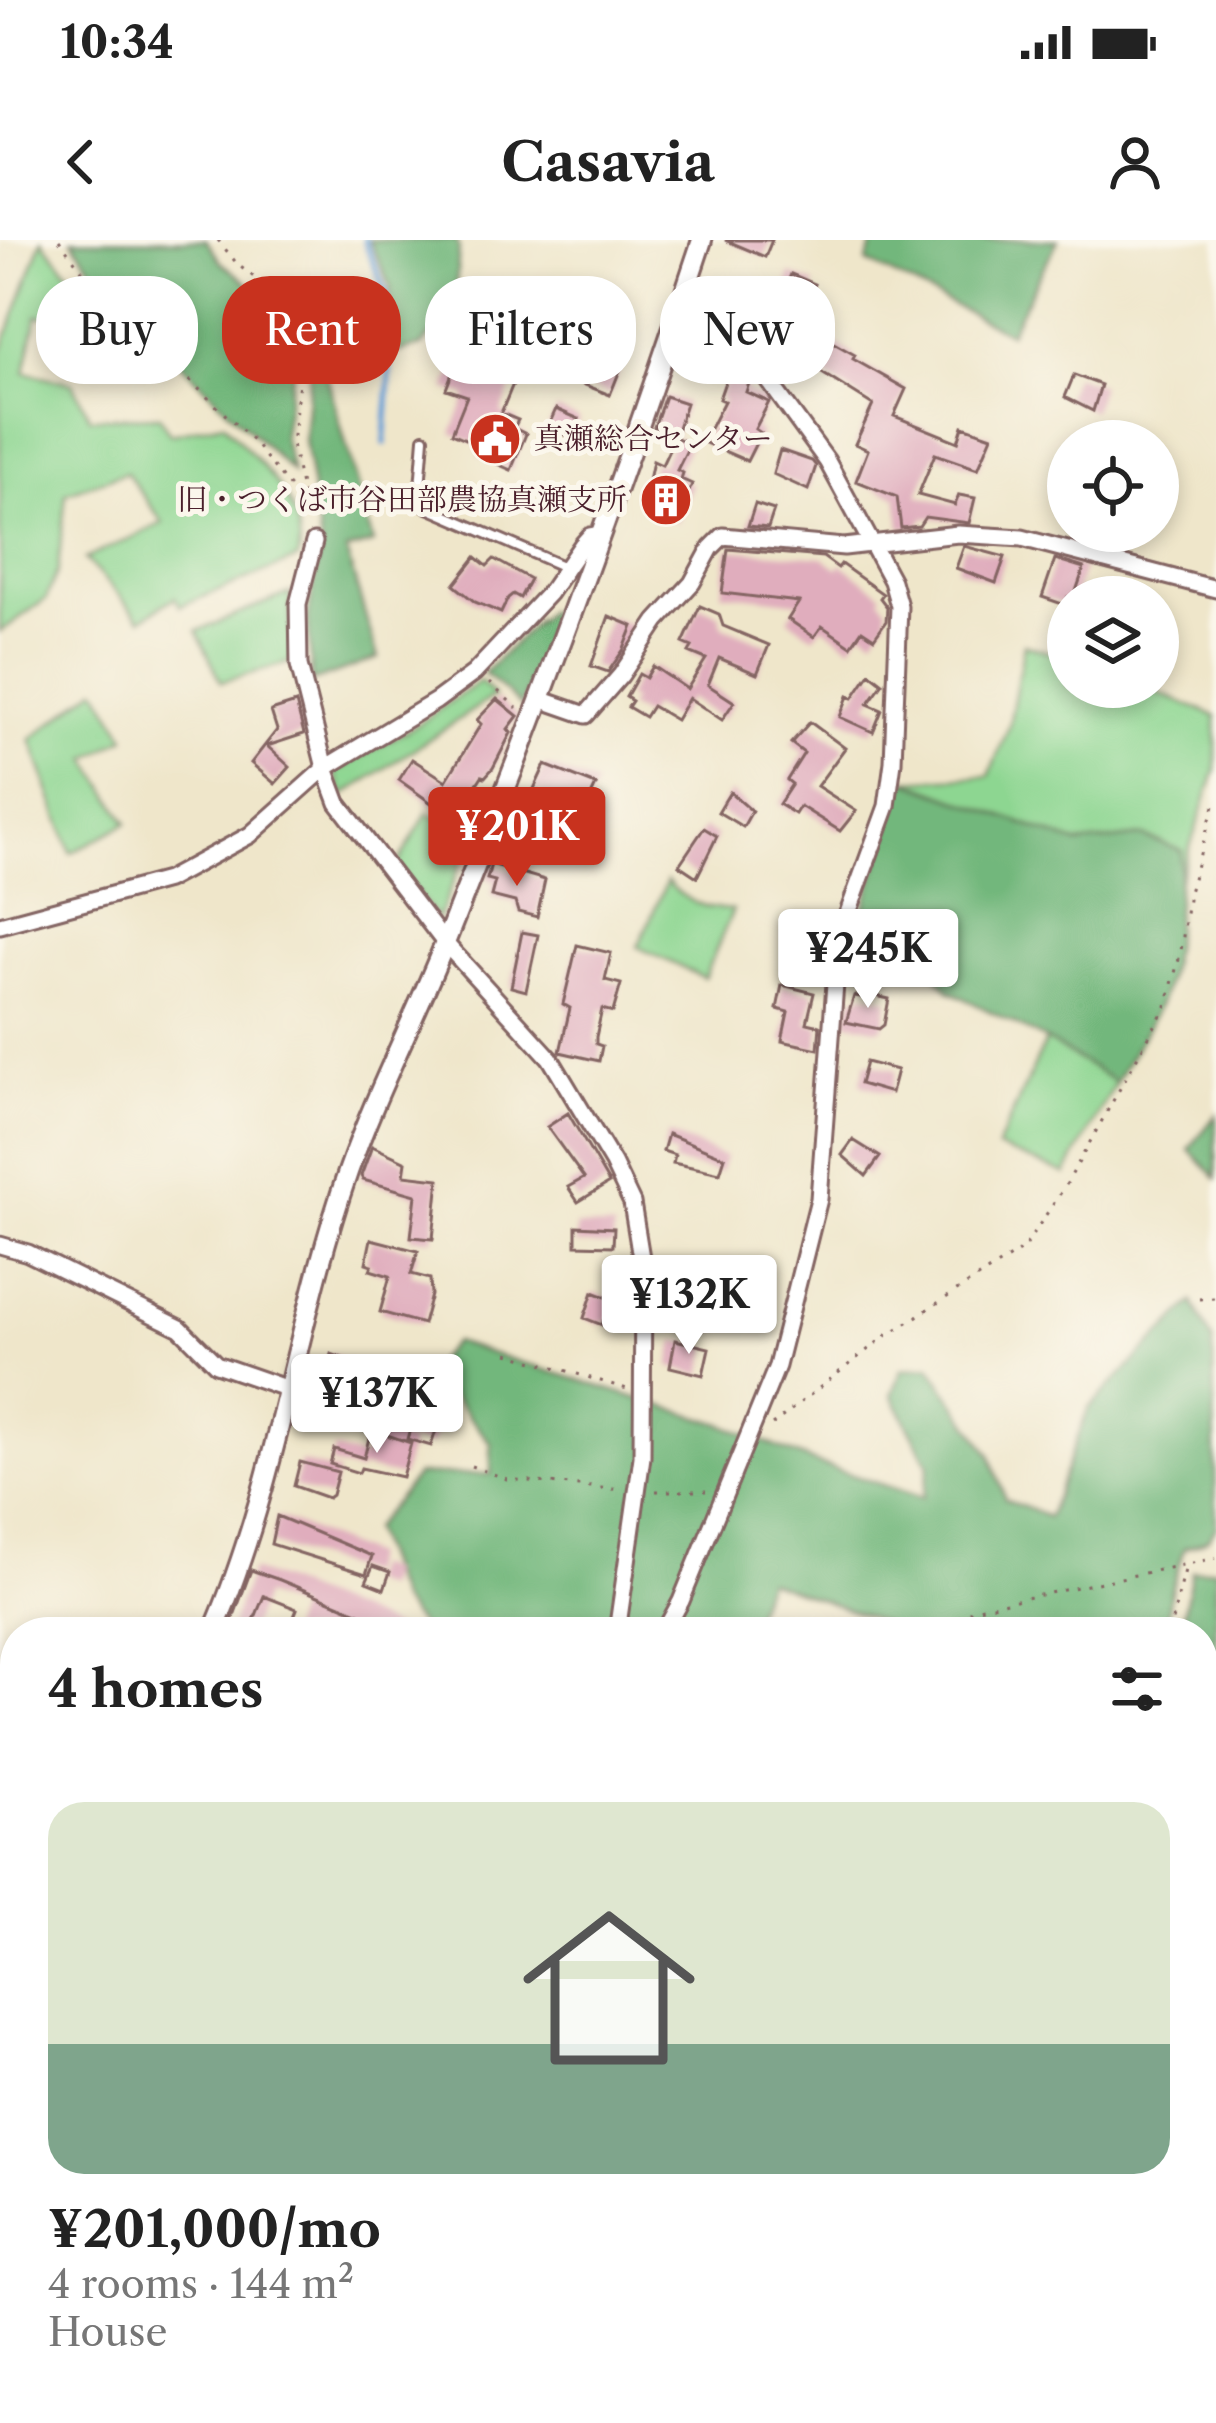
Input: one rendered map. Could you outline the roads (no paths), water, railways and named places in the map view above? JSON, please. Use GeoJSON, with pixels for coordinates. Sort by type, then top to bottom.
{"type":"FeatureCollection","features":[{"type":"Feature","properties":{"kind":"street"},"geometry":{"type":"LineString","coordinates":[[690,276],[702,240]]}},
{"type":"Feature","properties":{"kind":"street"},"geometry":{"type":"LineString","coordinates":[[219,1617],[241,1559],[350,1168],[540,699],[660,364]]}},
{"type":"Feature","properties":{"kind":"street"},"geometry":{"type":"LineString","coordinates":[[672,1617],[777,1366],[819,1199],[836,970],[844,924],[886,806],[893,762],[899,606],[874,546],[827,461],[771,384]]}},
{"type":"Feature","properties":{"kind":"street"},"geometry":{"type":"LineString","coordinates":[[0,925],[130,893],[180,874],[250,836],[325,768],[436,701],[476,671],[568,569],[582,544],[601,534]]}},
{"type":"Feature","properties":{"kind":"street"},"geometry":{"type":"LineString","coordinates":[[540,699],[586,715],[621,675],[657,620],[692,584],[723,536],[812,546],[874,546],[890,540],[958,534],[1022,538],[1216,589]]}},
{"type":"Feature","properties":{"kind":"street"},"geometry":{"type":"LineString","coordinates":[[314,542],[298,604],[299,665],[338,803],[445,943],[550,1058],[625,1184],[641,1237],[643,1395],[638,1491],[619,1617]]}},
{"type":"Feature","properties":{"kind":"street"},"geometry":{"type":"LineString","coordinates":[[0,1245],[28,1253],[180,1328],[216,1364],[288,1389]]}},
{"type":"Feature","properties":{"kind":"lane"},"geometry":{"type":"LineString","coordinates":[[424,438],[418,500],[568,569]]}},
{"type":"Feature","properties":{"kind":"waterway"},"geometry":{"type":"LineString","coordinates":[[364,240],[385,291],[390,373],[385,443]]}},
{"type":"Feature","properties":{"kind":"place","name":"真瀬総合センター"},"geometry":{"type":"Point","coordinates":[495,439]}},
{"type":"Feature","properties":{"kind":"place","name":"旧・つくば市谷田部農協真瀬支所"},"geometry":{"type":"Point","coordinates":[666,500]}}]}
